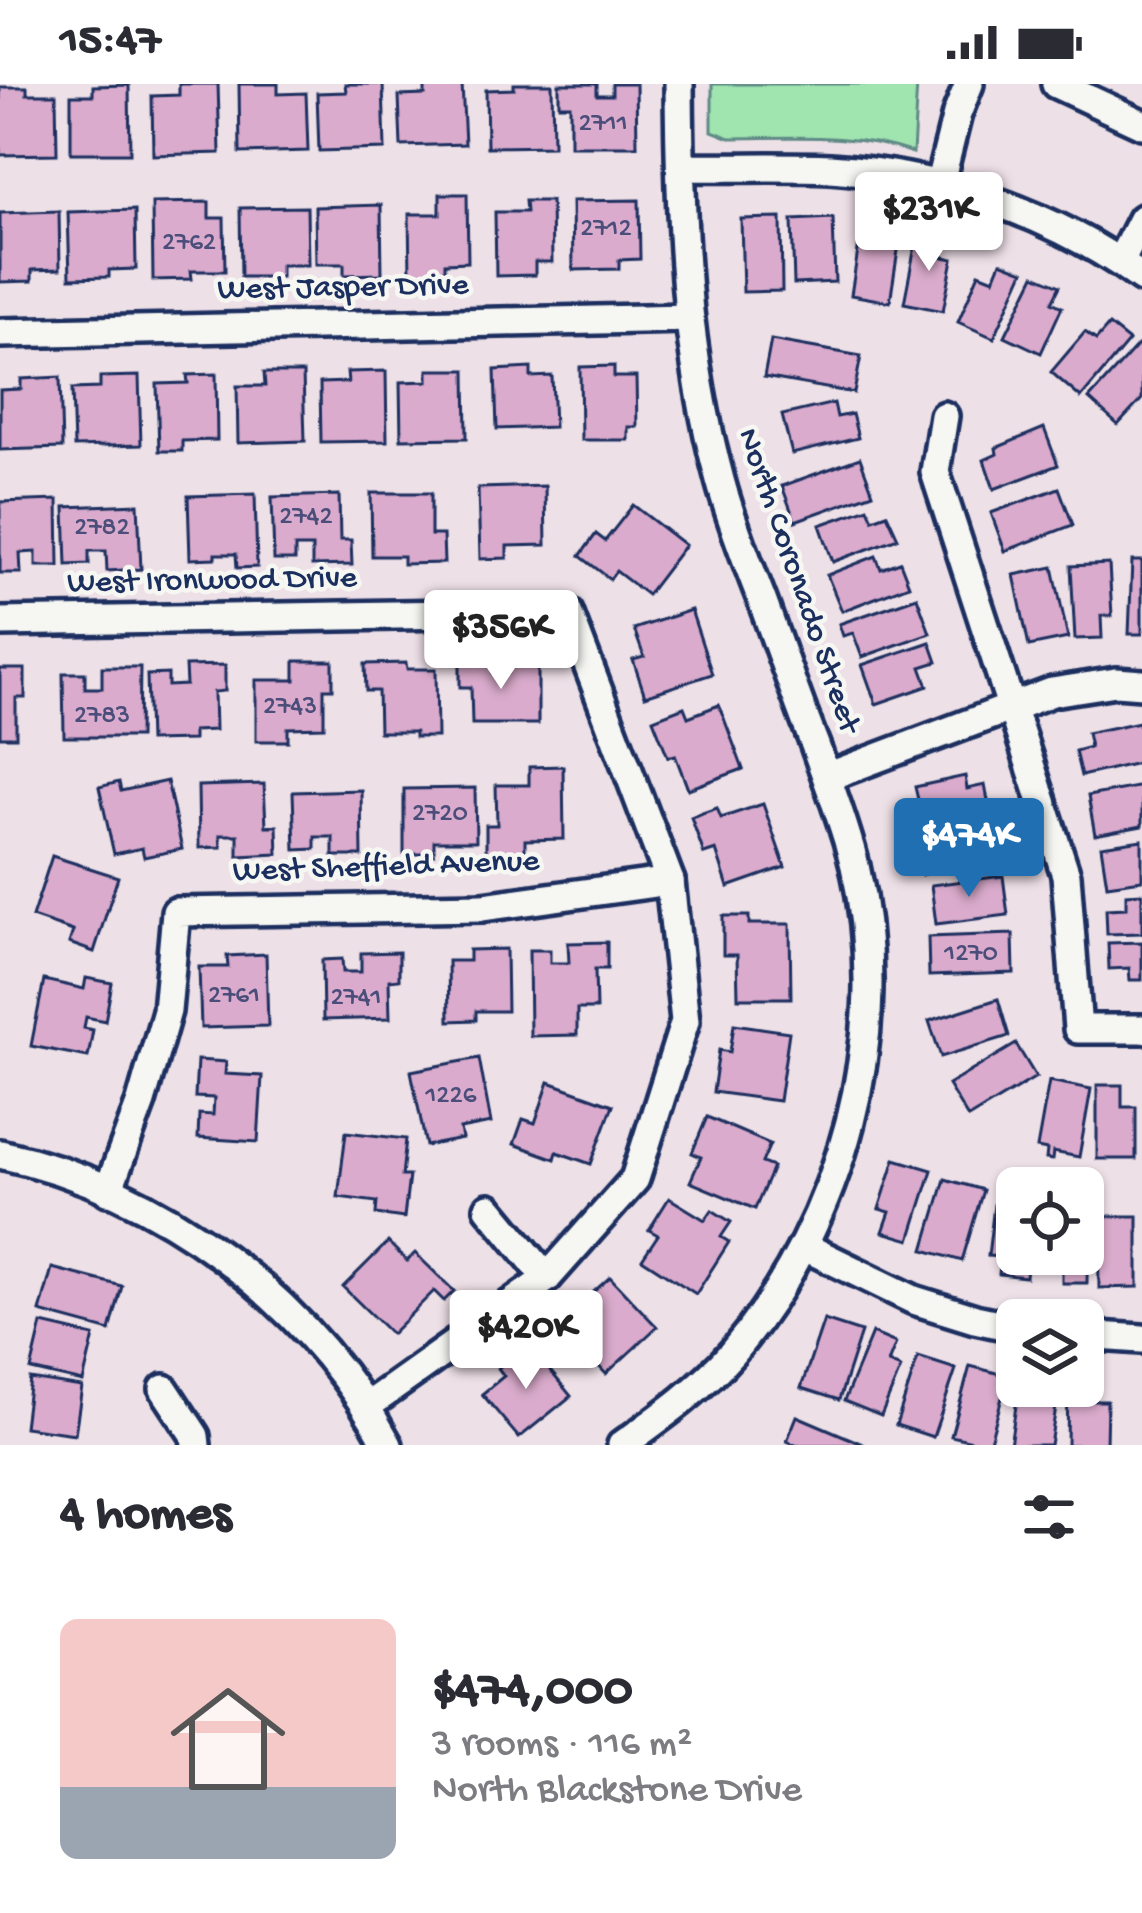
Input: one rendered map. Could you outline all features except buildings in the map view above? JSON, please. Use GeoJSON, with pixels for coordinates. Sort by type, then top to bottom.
{"type":"FeatureCollection","features":[{"type":"Feature","properties":{"kind":"street","name":"North Coronado Street"},"geometry":{"type":"LineString","coordinates":[[622,1445],[685,1397],[735,1350],[802,1246],[841,1151],[864,1055],[868,998],[856,868],[737,537],[698,394],[687,318],[679,84]]}},
{"type":"Feature","properties":{"kind":"street"},"geometry":{"type":"LineString","coordinates":[[939,186],[956,114],[969,84]]}},
{"type":"Feature","properties":{"kind":"street"},"geometry":{"type":"LineString","coordinates":[[1056,84],[1142,124]]}},
{"type":"Feature","properties":{"kind":"street"},"geometry":{"type":"LineString","coordinates":[[681,167],[829,169],[939,186],[1012,208],[1131,270],[1142,219]]}},
{"type":"Feature","properties":{"kind":"street","name":"West Jasper Drive"},"geometry":{"type":"LineString","coordinates":[[0,333],[687,318]]}},
{"type":"Feature","properties":{"kind":"street"},"geometry":{"type":"LineString","coordinates":[[944,416],[935,472],[1066,875],[1078,1029],[1142,1029]]}},
{"type":"Feature","properties":{"kind":"street","name":"West Ironwood Drive"},"geometry":{"type":"LineString","coordinates":[[0,622],[568,612],[670,881]]}},
{"type":"Feature","properties":{"kind":"street"},"geometry":{"type":"LineString","coordinates":[[827,777],[1011,705],[1084,685],[1142,684]]}},
{"type":"Feature","properties":{"kind":"street"},"geometry":{"type":"LineString","coordinates":[[367,1406],[547,1278],[635,1178],[685,1021],[670,881]]}},
{"type":"Feature","properties":{"kind":"street","name":"West Sheffield Avenue"},"geometry":{"type":"LineString","coordinates":[[108,1191],[141,1102],[167,1011],[176,912],[483,907],[670,881]]}},
{"type":"Feature","properties":{"kind":"street"},"geometry":{"type":"LineString","coordinates":[[0,1154],[55,1170],[149,1209],[231,1262],[304,1330],[367,1406],[388,1445]]}},
{"type":"Feature","properties":{"kind":"street"},"geometry":{"type":"LineString","coordinates":[[488,1208],[547,1278]]}},
{"type":"Feature","properties":{"kind":"street"},"geometry":{"type":"LineString","coordinates":[[802,1246],[914,1300],[996,1324]]}},
{"type":"Feature","properties":{"kind":"street"},"geometry":{"type":"LineString","coordinates":[[1104,1336],[1142,1339]]}},
{"type":"Feature","properties":{"kind":"street"},"geometry":{"type":"LineString","coordinates":[[164,1389],[196,1445]]}},
{"type":"Feature","properties":{"kind":"green space"},"geometry":{"type":"Polygon","coordinates":[[[712,84],[917,84],[913,153],[845,139],[730,138],[712,131],[712,84]]]}}]}
